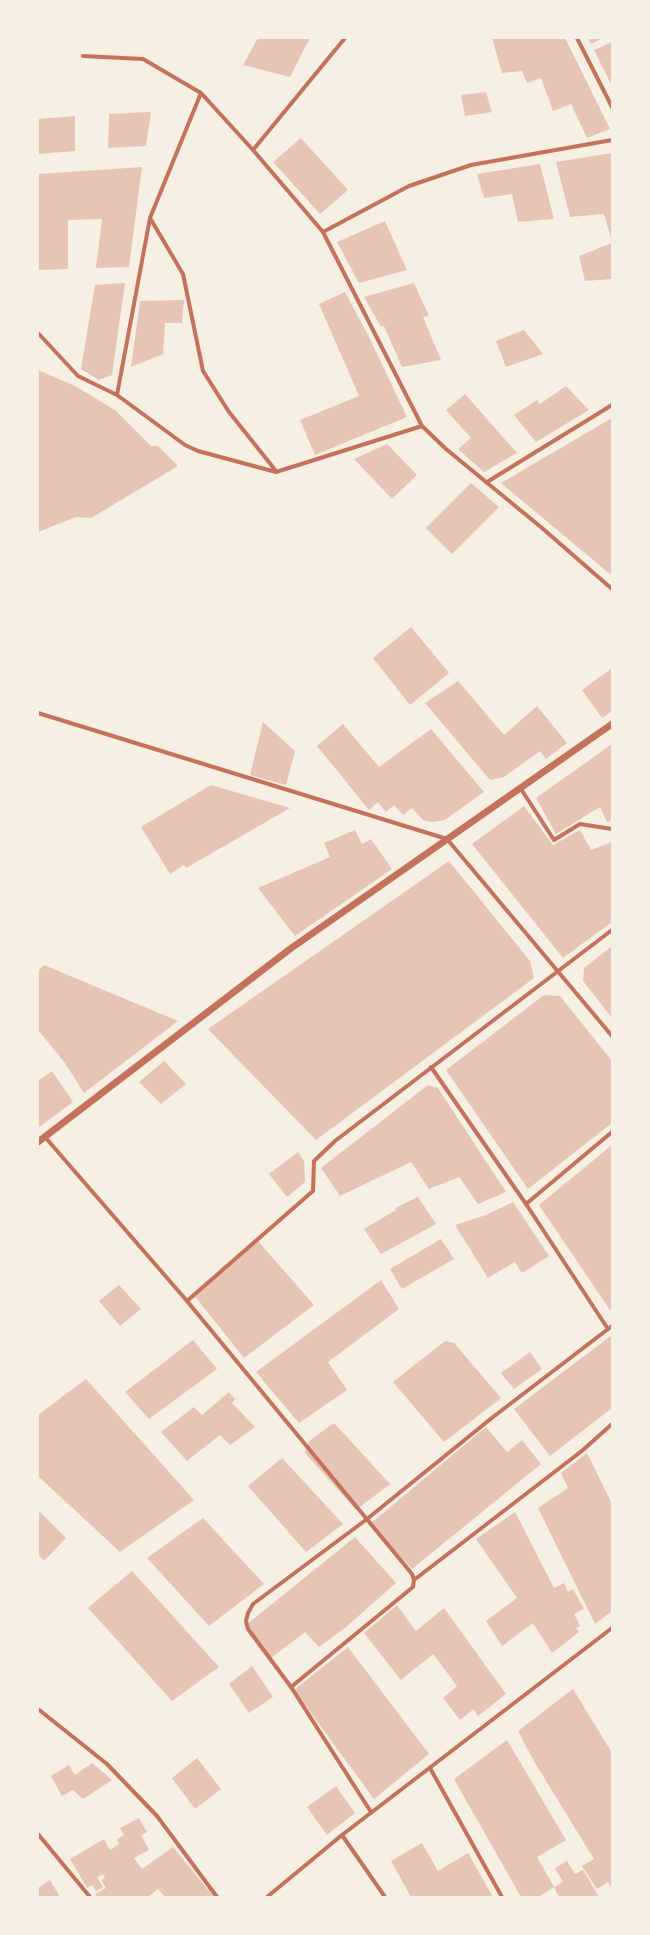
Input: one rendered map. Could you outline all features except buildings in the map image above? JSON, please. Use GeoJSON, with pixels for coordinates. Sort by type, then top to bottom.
{"type":"FeatureCollection","features":[{"type":"Feature","properties":{"kind":"street"},"geometry":{"type":"LineString","coordinates":[[253,150],[345,38]]}},
{"type":"Feature","properties":{"kind":"street"},"geometry":{"type":"LineString","coordinates":[[577,38],[612,107]]}},
{"type":"Feature","properties":{"kind":"street"},"geometry":{"type":"LineString","coordinates":[[84,56],[143,59],[201,93],[253,150],[323,232],[422,426],[446,449],[487,482],[612,589]]}},
{"type":"Feature","properties":{"kind":"street"},"geometry":{"type":"LineString","coordinates":[[117,395],[150,218],[201,93]]}},
{"type":"Feature","properties":{"kind":"street"},"geometry":{"type":"LineString","coordinates":[[323,232],[409,186],[471,165],[612,140]]}},
{"type":"Feature","properties":{"kind":"street"},"geometry":{"type":"LineString","coordinates":[[150,218],[183,274],[203,370],[229,412],[276,472]]}},
{"type":"Feature","properties":{"kind":"street"},"geometry":{"type":"LineString","coordinates":[[38,333],[78,376],[117,395],[185,445],[198,451],[276,472],[422,426]]}},
{"type":"Feature","properties":{"kind":"street"},"geometry":{"type":"LineString","coordinates":[[487,482],[612,405]]}},
{"type":"Feature","properties":{"kind":"street"},"geometry":{"type":"LineString","coordinates":[[38,713],[448,839],[612,1036]]}},
{"type":"Feature","properties":{"kind":"street"},"geometry":{"type":"LineString","coordinates":[[38,1142],[290,949],[612,724]]}},
{"type":"Feature","properties":{"kind":"street"},"geometry":{"type":"LineString","coordinates":[[521,789],[554,840],[580,824],[612,829]]}},
{"type":"Feature","properties":{"kind":"street"},"geometry":{"type":"LineString","coordinates":[[187,1301],[313,1191],[314,1161],[335,1141],[612,930]]}},
{"type":"Feature","properties":{"kind":"street"},"geometry":{"type":"LineString","coordinates":[[371,1812],[291,1687],[248,1629],[246,1621],[248,1613],[253,1604],[367,1519],[468,1437],[610,1327],[431,1067]]}},
{"type":"Feature","properties":{"kind":"street"},"geometry":{"type":"LineString","coordinates":[[526,1204],[612,1132]]}},
{"type":"Feature","properties":{"kind":"street"},"geometry":{"type":"LineString","coordinates":[[45,1137],[187,1301],[409,1568],[414,1580],[413,1587],[291,1687]]}},
{"type":"Feature","properties":{"kind":"street"},"geometry":{"type":"LineString","coordinates":[[414,1580],[582,1450],[612,1424]]}},
{"type":"Feature","properties":{"kind":"street"},"geometry":{"type":"LineString","coordinates":[[267,1897],[371,1812],[612,1628]]}},
{"type":"Feature","properties":{"kind":"street"},"geometry":{"type":"LineString","coordinates":[[38,1709],[107,1764],[157,1816],[217,1897]]}},
{"type":"Feature","properties":{"kind":"street"},"geometry":{"type":"LineString","coordinates":[[430,1768],[502,1897]]}},
{"type":"Feature","properties":{"kind":"street"},"geometry":{"type":"LineString","coordinates":[[38,1834],[90,1897]]}},
{"type":"Feature","properties":{"kind":"street"},"geometry":{"type":"LineString","coordinates":[[342,1835],[385,1897]]}}]}
